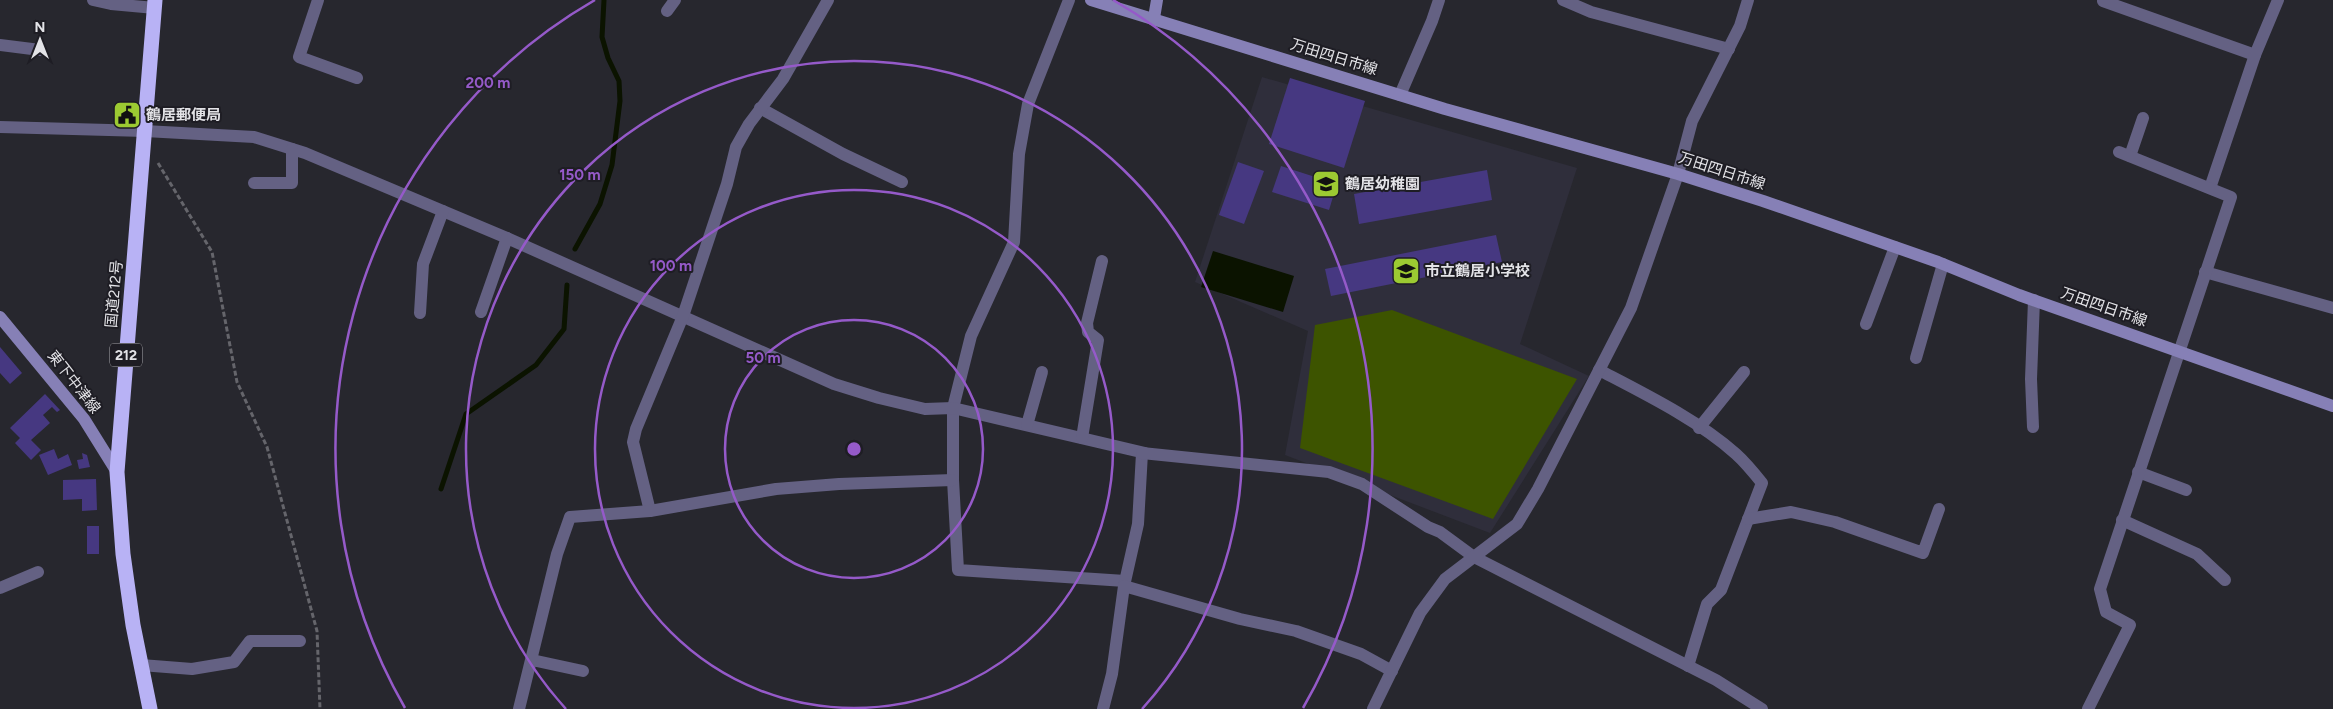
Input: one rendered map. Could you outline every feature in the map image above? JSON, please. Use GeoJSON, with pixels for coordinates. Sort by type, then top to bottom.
{"type":"FeatureCollection","features":[{"type":"Feature","properties":{"kind":"highway","name":"国道212号"},"geometry":{"type":"LineString","coordinates":[[150,709],[122,554],[117,472],[155,4]]}},
{"type":"Feature","properties":{"kind":"main road","name":"万田四日市線"},"geometry":{"type":"LineString","coordinates":[[1091,0],[1400,95],[1678,174],[1943,264],[2034,300],[2333,406]]}},
{"type":"Feature","properties":{"kind":"main road"},"geometry":{"type":"LineString","coordinates":[[1154,18],[1157,0]]}},
{"type":"Feature","properties":{"kind":"main road","name":"東下中津線"},"geometry":{"type":"LineString","coordinates":[[0,317],[84,419],[117,472]]}},
{"type":"Feature","properties":{"kind":"street"},"geometry":{"type":"LineString","coordinates":[[93,0],[111,4],[155,4]]}},
{"type":"Feature","properties":{"kind":"street"},"geometry":{"type":"LineString","coordinates":[[318,0],[299,57],[357,78]]}},
{"type":"Feature","properties":{"kind":"street"},"geometry":{"type":"LineString","coordinates":[[667,11],[675,0]]}},
{"type":"Feature","properties":{"kind":"street"},"geometry":{"type":"LineString","coordinates":[[650,511],[632,442],[636,429],[683,316],[727,184],[736,146],[760,108],[800,53],[828,0]]}},
{"type":"Feature","properties":{"kind":"street"},"geometry":{"type":"LineString","coordinates":[[1069,0],[1028,104],[1019,154],[1014,242],[971,336],[953,408],[953,480],[958,570],[1124,583],[1240,619],[1296,632],[1361,654],[1392,670]]}},
{"type":"Feature","properties":{"kind":"street"},"geometry":{"type":"LineString","coordinates":[[1400,95],[1439,0]]}},
{"type":"Feature","properties":{"kind":"street"},"geometry":{"type":"LineString","coordinates":[[1563,0],[1590,12],[1729,49]]}},
{"type":"Feature","properties":{"kind":"street"},"geometry":{"type":"LineString","coordinates":[[1372,709],[1420,613],[1445,579],[1516,524],[1538,489],[1631,308],[1678,174],[1692,121],[1740,26],[1748,0]]}},
{"type":"Feature","properties":{"kind":"street"},"geometry":{"type":"LineString","coordinates":[[2210,188],[2255,55],[2278,0]]}},
{"type":"Feature","properties":{"kind":"street"},"geometry":{"type":"LineString","coordinates":[[2103,1],[2255,55]]}},
{"type":"Feature","properties":{"kind":"street"},"geometry":{"type":"LineString","coordinates":[[0,45],[40,50]]}},
{"type":"Feature","properties":{"kind":"street"},"geometry":{"type":"LineString","coordinates":[[760,108],[843,154],[902,182]]}},
{"type":"Feature","properties":{"kind":"street"},"geometry":{"type":"LineString","coordinates":[[2088,709],[2130,625],[2106,612],[2100,589],[2178,350],[2231,197],[2125,154],[2143,118]]}},
{"type":"Feature","properties":{"kind":"street"},"geometry":{"type":"LineString","coordinates":[[0,127],[145,131],[254,137],[292,149],[443,210],[834,384],[924,409],[953,408],[1145,453],[1142,453],[1138,524],[1124,583],[1112,674],[1103,709]]}},
{"type":"Feature","properties":{"kind":"street"},"geometry":{"type":"LineString","coordinates":[[254,183],[292,183],[292,149]]}},
{"type":"Feature","properties":{"kind":"street"},"geometry":{"type":"LineString","coordinates":[[420,313],[423,264],[443,210]]}},
{"type":"Feature","properties":{"kind":"street"},"geometry":{"type":"LineString","coordinates":[[481,312],[507,238]]}},
{"type":"Feature","properties":{"kind":"street"},"geometry":{"type":"LineString","coordinates":[[1866,324],[1895,247]]}},
{"type":"Feature","properties":{"kind":"street"},"geometry":{"type":"LineString","coordinates":[[1082,438],[1098,340],[1088,332],[1086,323],[1102,261]]}},
{"type":"Feature","properties":{"kind":"street"},"geometry":{"type":"LineString","coordinates":[[1916,358],[1943,264]]}},
{"type":"Feature","properties":{"kind":"street"},"geometry":{"type":"LineString","coordinates":[[2205,272],[2333,308]]}},
{"type":"Feature","properties":{"kind":"street"},"geometry":{"type":"LineString","coordinates":[[2032,427],[2031,379],[2034,300]]}},
{"type":"Feature","properties":{"kind":"street"},"geometry":{"type":"LineString","coordinates":[[1600,370],[1651,397],[1699,428],[1736,454],[1762,483],[1721,590],[1707,604],[1688,666]]}},
{"type":"Feature","properties":{"kind":"street"},"geometry":{"type":"LineString","coordinates":[[1027,425],[1042,372]]}},
{"type":"Feature","properties":{"kind":"street"},"geometry":{"type":"LineString","coordinates":[[1699,428],[1744,372]]}},
{"type":"Feature","properties":{"kind":"street"},"geometry":{"type":"LineString","coordinates":[[1142,453],[1329,472],[1362,484],[1428,527],[1440,532],[1474,557],[1688,666],[1762,709]]}},
{"type":"Feature","properties":{"kind":"street"},"geometry":{"type":"LineString","coordinates":[[2138,472],[2186,490]]}},
{"type":"Feature","properties":{"kind":"street"},"geometry":{"type":"LineString","coordinates":[[519,709],[557,554],[570,517],[650,511],[776,489],[839,484],[953,480]]}},
{"type":"Feature","properties":{"kind":"street"},"geometry":{"type":"LineString","coordinates":[[1748,519],[1791,512],[1835,522],[1923,553],[1939,509]]}},
{"type":"Feature","properties":{"kind":"street"},"geometry":{"type":"LineString","coordinates":[[2122,520],[2197,554],[2225,580]]}},
{"type":"Feature","properties":{"kind":"street"},"geometry":{"type":"LineString","coordinates":[[0,588],[38,572]]}},
{"type":"Feature","properties":{"kind":"street"},"geometry":{"type":"LineString","coordinates":[[141,664],[192,668],[234,662],[250,641],[300,641]]}},
{"type":"Feature","properties":{"kind":"street"},"geometry":{"type":"LineString","coordinates":[[532,660],[583,671]]}},
{"type":"Feature","properties":{"kind":"path"},"geometry":{"type":"LineString","coordinates":[[143,154],[155,158],[212,252],[237,382],[267,447],[317,631],[320,709]]}},
{"type":"Feature","properties":{"kind":"shaded area"},"geometry":{"type":"Polygon","coordinates":[[[1262,77],[1577,168],[1520,344],[1589,376],[1490,533],[1285,455],[1308,331],[1195,282],[1262,77]]]}},
{"type":"Feature","properties":{"kind":"shaded area"},"geometry":{"type":"Polygon","coordinates":[[[1213,251],[1294,276],[1283,312],[1201,287],[1213,251]]]}},
{"type":"Feature","properties":{"kind":"green space"},"geometry":{"type":"Polygon","coordinates":[[[1392,310],[1577,379],[1493,519],[1300,448],[1315,325],[1392,310]]]}},
{"type":"Feature","properties":{"kind":"building"},"geometry":{"type":"Polygon","coordinates":[[[1290,78],[1365,101],[1344,168],[1269,144],[1290,78]]]}},
{"type":"Feature","properties":{"kind":"building"},"geometry":{"type":"Polygon","coordinates":[[[1238,162],[1264,171],[1244,224],[1219,215],[1238,162]]]}},
{"type":"Feature","properties":{"kind":"building"},"geometry":{"type":"Polygon","coordinates":[[[1281,166],[1337,184],[1329,210],[1272,192],[1281,166]]]}},
{"type":"Feature","properties":{"kind":"building"},"geometry":{"type":"Polygon","coordinates":[[[1487,170],[1492,200],[1359,224],[1354,194],[1487,170]]]}},
{"type":"Feature","properties":{"kind":"building"},"geometry":{"type":"Polygon","coordinates":[[[1496,235],[1502,262],[1331,296],[1325,269],[1496,235]]]}},
{"type":"Feature","properties":{"kind":"building"},"geometry":{"type":"Polygon","coordinates":[[[0,347],[22,373],[10,384],[0,373],[0,347]]]}},
{"type":"Feature","properties":{"kind":"building"},"geometry":{"type":"Polygon","coordinates":[[[45,394],[60,410],[57,412],[52,407],[43,415],[50,423],[31,440],[41,450],[31,460],[15,443],[20,438],[10,428],[45,394]]]}},
{"type":"Feature","properties":{"kind":"building"},"geometry":{"type":"Polygon","coordinates":[[[54,449],[58,459],[68,454],[72,465],[48,475],[39,455],[54,449]]]}},
{"type":"Feature","properties":{"kind":"building"},"geometry":{"type":"Polygon","coordinates":[[[82,453],[87,455],[90,467],[79,469],[77,460],[83,459],[82,453]]]}},
{"type":"Feature","properties":{"kind":"building"},"geometry":{"type":"Polygon","coordinates":[[[96,479],[97,510],[82,511],[82,499],[63,500],[63,480],[96,479]]]}},
{"type":"Feature","properties":{"kind":"building"},"geometry":{"type":"Polygon","coordinates":[[[87,526],[99,526],[99,554],[87,554],[87,526]]]}},
{"type":"Feature","properties":{"kind":"waterway"},"geometry":{"type":"LineString","coordinates":[[575,249],[600,204],[612,165],[620,101],[619,81],[608,58],[602,37],[604,0]]}},
{"type":"Feature","properties":{"kind":"waterway"},"geometry":{"type":"LineString","coordinates":[[441,489],[466,414],[536,365],[564,329],[567,285]]}},
{"type":"Feature","properties":{"kind":"place","name":"鶴居郵便局"},"geometry":{"type":"Point","coordinates":[127,115]}},
{"type":"Feature","properties":{"kind":"place","name":"鶴居幼稚園"},"geometry":{"type":"Point","coordinates":[1326,184]}},
{"type":"Feature","properties":{"kind":"place","name":"市立鶴居小学校"},"geometry":{"type":"Point","coordinates":[1406,271]}}]}
